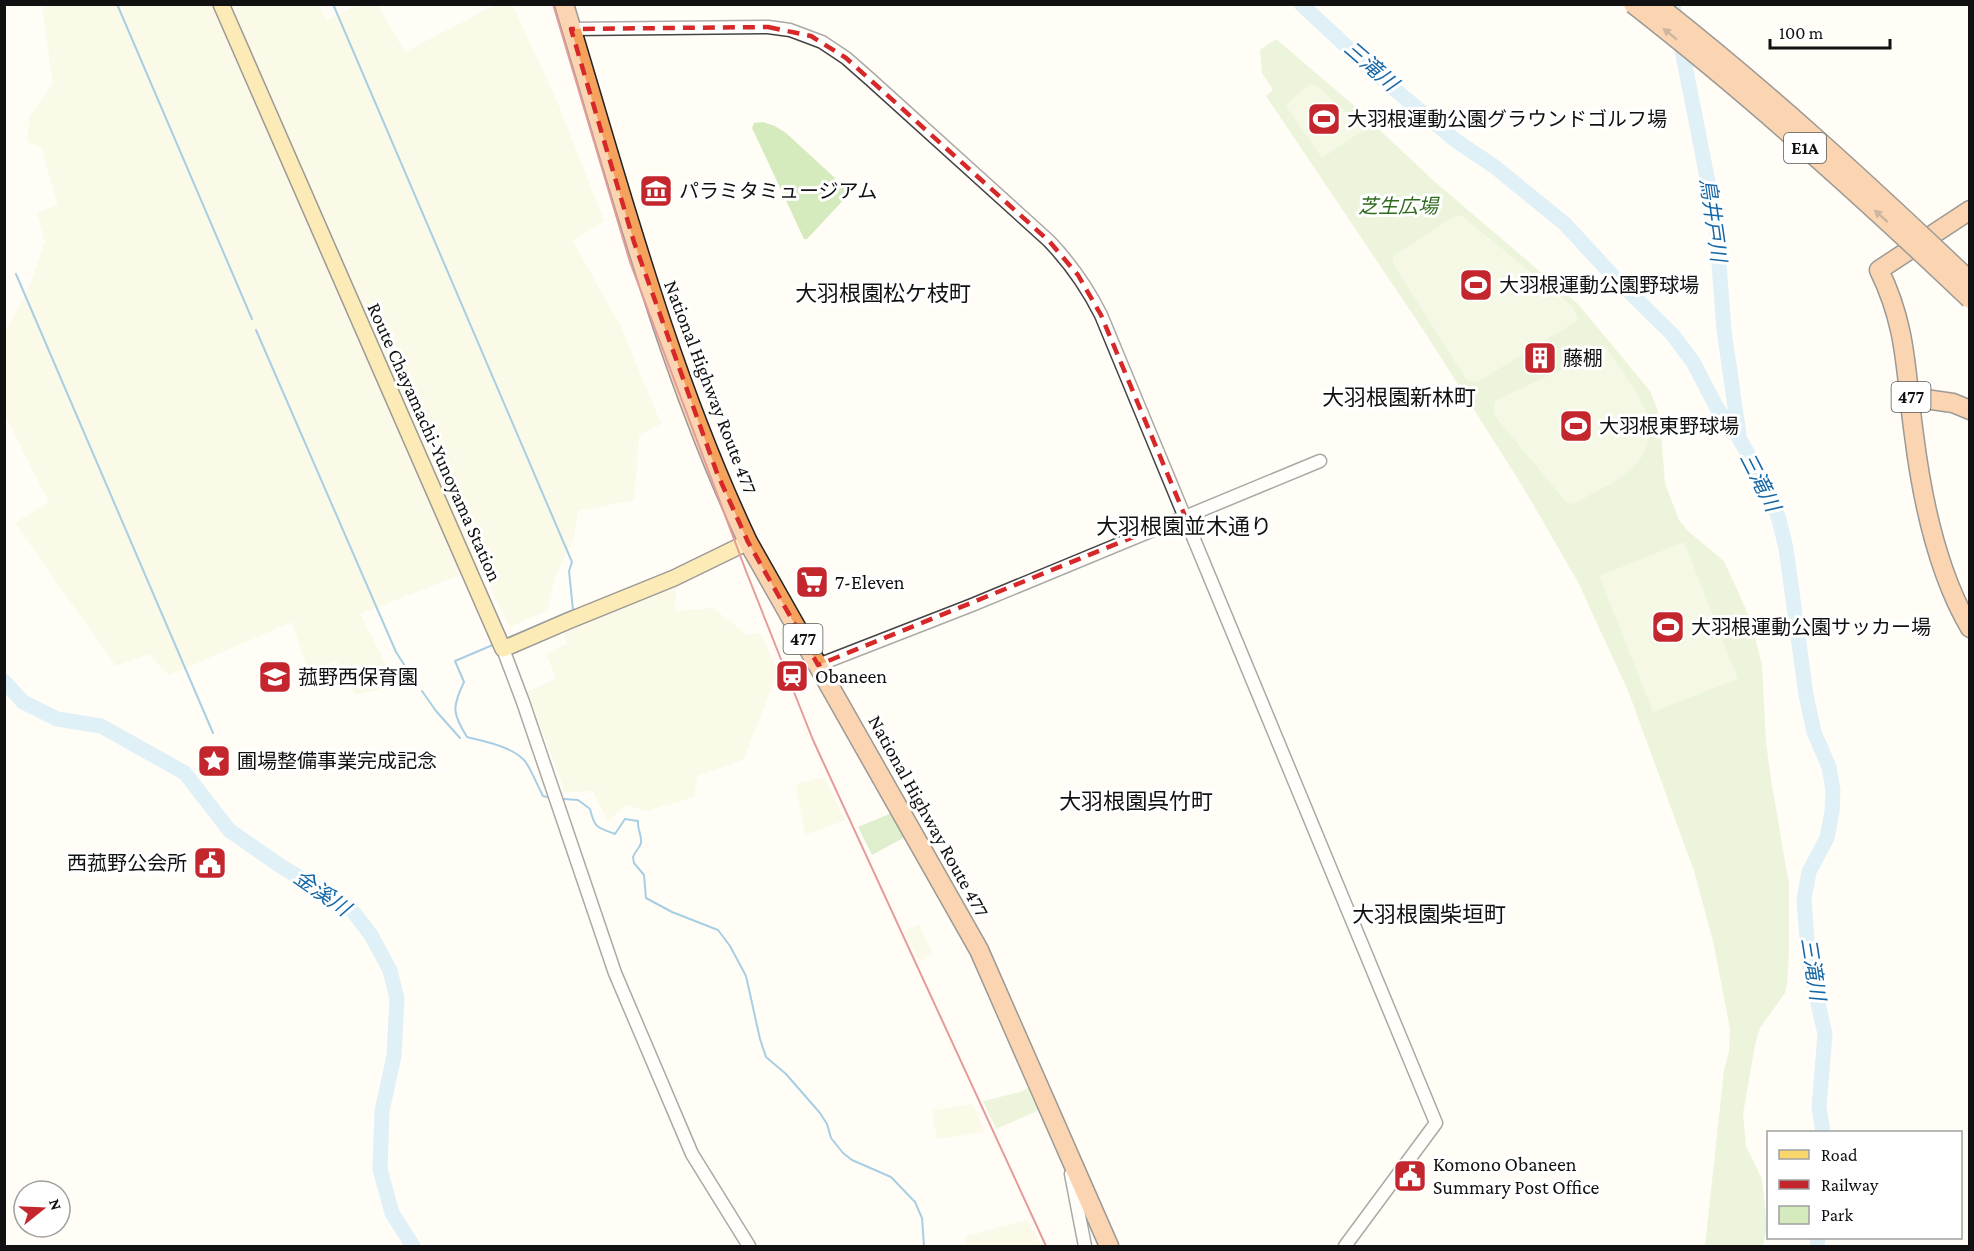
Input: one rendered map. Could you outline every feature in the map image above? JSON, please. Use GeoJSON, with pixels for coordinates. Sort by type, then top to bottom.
{"type":"FeatureCollection","features":[{"type":"Feature","properties":{"kind":"highway","name":"National Highway Route 477"},"geometry":{"type":"LineString","coordinates":[[564,4],[634,242],[717,473],[748,542],[979,950],[1109,1246]]}},
{"type":"Feature","properties":{"kind":"highway","name":"E1A"},"geometry":{"type":"LineString","coordinates":[[1633,4],[1767,114],[1970,299]]}},
{"type":"Feature","properties":{"kind":"highway","name":"E1A"},"geometry":{"type":"LineString","coordinates":[[1656,4],[1770,99],[1888,203],[1970,281]]}},
{"type":"Feature","properties":{"kind":"highway","name":"477"},"geometry":{"type":"LineString","coordinates":[[1970,210],[1879,270],[1900,323],[1911,398],[1913,433],[1933,534],[1953,594],[1970,628]]}},
{"type":"Feature","properties":{"kind":"highway"},"geometry":{"type":"LineString","coordinates":[[1911,398],[1953,403],[1970,410]]}},
{"type":"Feature","properties":{"kind":"main road","name":"Route Chayamachi-Yunoyama Station"},"geometry":{"type":"LineString","coordinates":[[221,4],[500,644]]}},
{"type":"Feature","properties":{"kind":"main road"},"geometry":{"type":"LineString","coordinates":[[500,644],[568,621],[674,578],[748,542]]}},
{"type":"Feature","properties":{"kind":"street"},"geometry":{"type":"LineString","coordinates":[[571,29],[768,27],[811,36],[846,58],[1049,241],[1078,275],[1101,315],[1436,1123],[1345,1246]]}},
{"type":"Feature","properties":{"kind":"street"},"geometry":{"type":"LineString","coordinates":[[818,665],[972,605],[1320,461]]}},
{"type":"Feature","properties":{"kind":"street"},"geometry":{"type":"LineString","coordinates":[[500,644],[523,702],[615,973],[692,1154],[749,1246]]}},
{"type":"Feature","properties":{"kind":"street"},"geometry":{"type":"LineString","coordinates":[[1070,1157],[1085,1246]]}},
{"type":"Feature","properties":{"kind":"highlighted area"},"geometry":{"type":"Polygon","coordinates":[[[768,27],[811,36],[846,58],[1049,241],[1078,275],[1101,315],[1185,516],[818,665],[748,542],[717,473],[634,242],[571,29],[768,27]]]}},
{"type":"Feature","properties":{"kind":"shaded area"},"geometry":{"type":"Polygon","coordinates":[[[512,4],[559,106],[604,221],[573,241],[622,329],[661,424],[639,435],[634,500],[578,511],[573,540],[555,577],[547,610],[510,627],[480,567],[360,614],[397,686],[355,695],[336,660],[309,674],[292,622],[169,675],[149,654],[116,666],[15,523],[49,502],[5,419],[5,332],[28,290],[45,241],[37,213],[58,205],[41,147],[28,142],[29,117],[53,84],[42,5],[319,5],[327,20],[358,5],[377,5],[405,52],[495,5],[512,4]]]}},
{"type":"Feature","properties":{"kind":"shaded area"},"geometry":{"type":"Polygon","coordinates":[[[676,584],[675,611],[713,608],[747,635],[760,633],[778,671],[743,760],[697,776],[694,797],[647,811],[626,805],[608,822],[593,791],[565,792],[528,692],[556,678],[546,653],[567,644],[563,630],[676,584]]]}},
{"type":"Feature","properties":{"kind":"shaded area"},"geometry":{"type":"Polygon","coordinates":[[[824,777],[845,820],[805,835],[796,784],[824,777]]]}},
{"type":"Feature","properties":{"kind":"shaded area"},"geometry":{"type":"Polygon","coordinates":[[[919,924],[932,953],[920,962],[904,932],[919,924]]]}},
{"type":"Feature","properties":{"kind":"shaded area"},"geometry":{"type":"Polygon","coordinates":[[[973,1104],[985,1132],[937,1139],[932,1110],[973,1104]]]}},
{"type":"Feature","properties":{"kind":"shaded area"},"geometry":{"type":"Polygon","coordinates":[[[1027,1220],[1042,1246],[965,1246],[967,1236],[1027,1220]]]}},
{"type":"Feature","properties":{"kind":"green space","name":"芝生広場"},"geometry":{"type":"Polygon","coordinates":[[[1276,39],[1350,102],[1434,181],[1578,304],[1650,391],[1660,422],[1665,483],[1679,520],[1688,531],[1724,561],[1749,616],[1762,664],[1766,742],[1789,884],[1787,985],[1785,993],[1760,1028],[1743,1114],[1746,1146],[1762,1179],[1767,1227],[1763,1246],[1705,1246],[1730,1029],[1713,941],[1694,871],[1629,693],[1578,582],[1523,487],[1426,334],[1266,96],[1273,90],[1262,73],[1260,50],[1276,39]]]}},
{"type":"Feature","properties":{"kind":"green space","name":"大羽根運動公園グラウンドゴルフ場"},"geometry":{"type":"Polygon","coordinates":[[[1310,84],[1317,86],[1365,129],[1322,158],[1286,106],[1310,84]]]}},
{"type":"Feature","properties":{"kind":"green space"},"geometry":{"type":"Polygon","coordinates":[[[763,122],[786,133],[848,190],[848,195],[807,239],[804,239],[752,128],[754,123],[763,122]]]}},
{"type":"Feature","properties":{"kind":"green space","name":"大羽根運動公園野球場"},"geometry":{"type":"Polygon","coordinates":[[[1461,215],[1573,307],[1578,320],[1478,382],[1467,381],[1393,263],[1393,257],[1396,254],[1452,218],[1461,215]]]}},
{"type":"Feature","properties":{"kind":"green space","name":"大羽根東野球場"},"geometry":{"type":"Polygon","coordinates":[[[1606,348],[1627,377],[1644,408],[1649,424],[1649,439],[1643,455],[1630,470],[1574,504],[1566,502],[1493,414],[1495,401],[1606,348]]]}},
{"type":"Feature","properties":{"kind":"green space","name":"大羽根運動公園サッカー場"},"geometry":{"type":"Polygon","coordinates":[[[1684,542],[1738,679],[1653,712],[1599,576],[1684,542]]]}},
{"type":"Feature","properties":{"kind":"green space"},"geometry":{"type":"Polygon","coordinates":[[[896,811],[909,835],[872,855],[858,827],[896,811]]]}},
{"type":"Feature","properties":{"kind":"green space"},"geometry":{"type":"Polygon","coordinates":[[[1033,1085],[1042,1109],[996,1129],[983,1101],[1020,1092],[1033,1085]]]}},
{"type":"Feature","properties":{"kind":"waterway"},"geometry":{"type":"LineString","coordinates":[[117,4],[252,319]]}},
{"type":"Feature","properties":{"kind":"waterway"},"geometry":{"type":"LineString","coordinates":[[333,4],[572,562],[569,571],[573,610],[505,639]]}},
{"type":"Feature","properties":{"kind":"waterway","name":"三滝川"},"geometry":{"type":"LineString","coordinates":[[1301,4],[1374,72],[1455,140],[1495,167],[1565,224],[1614,277],[1672,334],[1693,362],[1717,408],[1739,438],[1759,474],[1778,516],[1786,548],[1806,695],[1814,732],[1829,767],[1833,790],[1827,838],[1809,872],[1804,900],[1809,963],[1825,1034],[1819,1107],[1823,1131]]}},
{"type":"Feature","properties":{"kind":"waterway","name":"鳥井戸川"},"geometry":{"type":"LineString","coordinates":[[1673,4],[1716,223],[1724,330],[1739,435]]}},
{"type":"Feature","properties":{"kind":"waterway"},"geometry":{"type":"LineString","coordinates":[[16,274],[213,733]]}},
{"type":"Feature","properties":{"kind":"waterway"},"geometry":{"type":"LineString","coordinates":[[256,330],[396,652],[414,680]]}},
{"type":"Feature","properties":{"kind":"waterway"},"geometry":{"type":"LineString","coordinates":[[495,644],[455,661],[464,682],[457,698],[456,716],[467,737],[506,748],[525,761],[543,796],[547,797]]}},
{"type":"Feature","properties":{"kind":"waterway","name":"金溪川"},"geometry":{"type":"LineString","coordinates":[[4,681],[23,702],[57,719],[101,726],[185,773],[229,830],[279,865],[351,909],[371,935],[390,970],[397,999],[394,1056],[382,1111],[380,1169],[392,1213],[413,1246]]}},
{"type":"Feature","properties":{"kind":"waterway"},"geometry":{"type":"LineString","coordinates":[[422,691],[460,738]]}},
{"type":"Feature","properties":{"kind":"waterway"},"geometry":{"type":"LineString","coordinates":[[564,799],[578,800],[590,809],[593,820],[598,826],[615,834],[625,819],[638,821],[641,843],[633,857],[634,863],[644,875],[646,898],[672,912],[718,930],[730,946],[746,976],[766,1057],[786,1074],[820,1113],[827,1124],[831,1138],[843,1153],[852,1160],[891,1177],[915,1202],[922,1218],[924,1246]]}},
{"type":"Feature","properties":{"kind":"waterway","name":"三滝川"},"geometry":{"type":"LineString","coordinates":[[1817,1246],[1818,1239]]}},
{"type":"Feature","properties":{"kind":"railway"},"geometry":{"type":"LineString","coordinates":[[553,4],[630,262],[746,571],[813,740],[1046,1246]]}},
{"type":"Feature","properties":{"kind":"place","name":"大羽根運動公園グラウンドゴルフ場"},"geometry":{"type":"Point","coordinates":[1324,119]}},
{"type":"Feature","properties":{"kind":"place","name":"パラミタミュージアム"},"geometry":{"type":"Point","coordinates":[656,191]}},
{"type":"Feature","properties":{"kind":"place","name":"大羽根運動公園野球場"},"geometry":{"type":"Point","coordinates":[1476,285]}},
{"type":"Feature","properties":{"kind":"place","name":"藤棚"},"geometry":{"type":"Point","coordinates":[1540,358]}},
{"type":"Feature","properties":{"kind":"place","name":"大羽根東野球場"},"geometry":{"type":"Point","coordinates":[1576,426]}},
{"type":"Feature","properties":{"kind":"place","name":"7-Eleven"},"geometry":{"type":"Point","coordinates":[812,582]}},
{"type":"Feature","properties":{"kind":"place","name":"大羽根運動公園サッカー場"},"geometry":{"type":"Point","coordinates":[1668,627]}},
{"type":"Feature","properties":{"kind":"place","name":"Obaneen"},"geometry":{"type":"Point","coordinates":[792,676]}},
{"type":"Feature","properties":{"kind":"place","name":"菰野西保育園"},"geometry":{"type":"Point","coordinates":[275,677]}},
{"type":"Feature","properties":{"kind":"place","name":"圃場整備事業完成記念"},"geometry":{"type":"Point","coordinates":[214,761]}},
{"type":"Feature","properties":{"kind":"place","name":"西菰野公会所"},"geometry":{"type":"Point","coordinates":[210,863]}},
{"type":"Feature","properties":{"kind":"place","name":"Komono Obaneen Summary Post Office"},"geometry":{"type":"Point","coordinates":[1410,1176]}},
{"type":"Feature","properties":{"kind":"district","name":"大羽根園松ケ枝町"},"geometry":{"type":"Point","coordinates":[883,293]}},
{"type":"Feature","properties":{"kind":"district","name":"大羽根園新林町"},"geometry":{"type":"Point","coordinates":[1399,397]}},
{"type":"Feature","properties":{"kind":"district","name":"大羽根園並木通り"},"geometry":{"type":"Point","coordinates":[1184,526]}},
{"type":"Feature","properties":{"kind":"district","name":"大羽根園呉竹町"},"geometry":{"type":"Point","coordinates":[1136,801]}},
{"type":"Feature","properties":{"kind":"district","name":"大羽根園柴垣町"},"geometry":{"type":"Point","coordinates":[1429,914]}}]}
